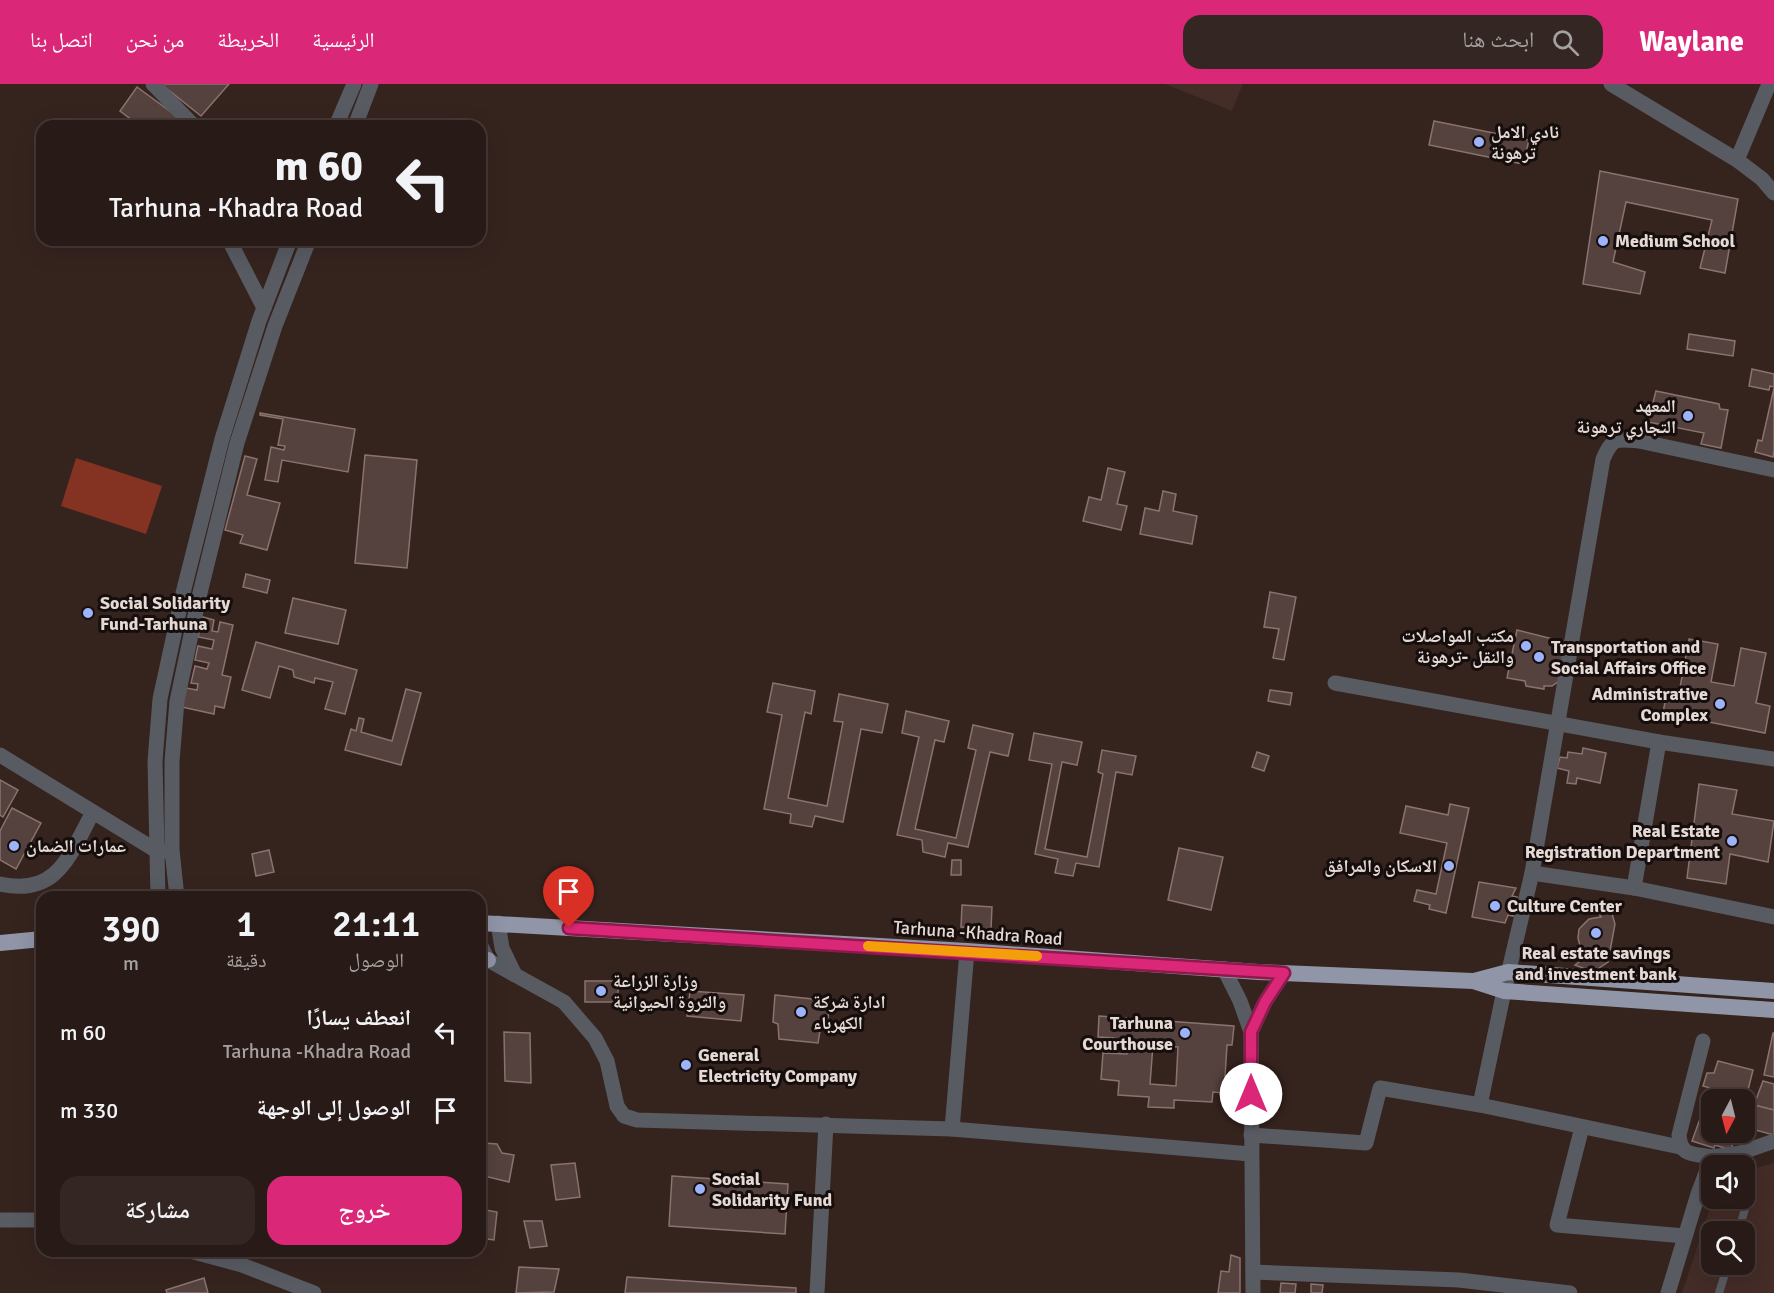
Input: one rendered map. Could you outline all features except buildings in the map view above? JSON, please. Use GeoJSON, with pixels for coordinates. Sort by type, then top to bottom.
{"type":"FeatureCollection","features":[{"type":"Feature","properties":{"kind":"highway","name":"Tarhuna -Khadra Road"},"geometry":{"type":"LineString","coordinates":[[486,923],[967,951],[1284,973],[1473,981]]}},
{"type":"Feature","properties":{"kind":"highway"},"geometry":{"type":"LineString","coordinates":[[0,943],[36,940]]}},
{"type":"Feature","properties":{"kind":"highway"},"geometry":{"type":"LineString","coordinates":[[1473,981],[1508,972],[1774,991]]}},
{"type":"Feature","properties":{"kind":"highway"},"geometry":{"type":"LineString","coordinates":[[1473,981],[1504,991],[1774,1010]]}},
{"type":"Feature","properties":{"kind":"street"},"geometry":{"type":"LineString","coordinates":[[153,84],[188,120]]}},
{"type":"Feature","properties":{"kind":"street"},"geometry":{"type":"LineString","coordinates":[[339,120],[354,84]]}},
{"type":"Feature","properties":{"kind":"street"},"geometry":{"type":"LineString","coordinates":[[356,120],[371,84]]}},
{"type":"Feature","properties":{"kind":"street"},"geometry":{"type":"LineString","coordinates":[[1611,84],[1737,160],[1762,179],[1774,193]]}},
{"type":"Feature","properties":{"kind":"street"},"geometry":{"type":"LineString","coordinates":[[1737,160],[1769,84]]}},
{"type":"Feature","properties":{"kind":"street"},"geometry":{"type":"LineString","coordinates":[[232,246],[264,308]]}},
{"type":"Feature","properties":{"kind":"street"},"geometry":{"type":"LineString","coordinates":[[175,891],[165,851],[155,761],[160,699],[183,593],[222,439],[264,308],[288,246]]}},
{"type":"Feature","properties":{"kind":"street"},"geometry":{"type":"LineString","coordinates":[[159,891],[165,851],[177,701],[199,597],[237,443],[271,337],[307,246]]}},
{"type":"Feature","properties":{"kind":"street"},"geometry":{"type":"LineString","coordinates":[[1480,1105],[1532,873],[1603,459],[1610,443],[1619,439],[1639,441],[1774,470]]}},
{"type":"Feature","properties":{"kind":"street"},"geometry":{"type":"LineString","coordinates":[[201,522],[217,525]]}},
{"type":"Feature","properties":{"kind":"street"},"geometry":{"type":"LineString","coordinates":[[1335,683],[1558,725],[1774,759]]}},
{"type":"Feature","properties":{"kind":"street"},"geometry":{"type":"LineString","coordinates":[[1634,888],[1659,742]]}},
{"type":"Feature","properties":{"kind":"street"},"geometry":{"type":"LineString","coordinates":[[0,754],[93,812],[165,851]]}},
{"type":"Feature","properties":{"kind":"street"},"geometry":{"type":"LineString","coordinates":[[0,884],[17,888],[36,886],[52,878],[68,857],[93,812]]}},
{"type":"Feature","properties":{"kind":"street"},"geometry":{"type":"LineString","coordinates":[[1532,873],[1634,888],[1774,916]]}},
{"type":"Feature","properties":{"kind":"street"},"geometry":{"type":"LineString","coordinates":[[498,923],[502,948],[515,975]]}},
{"type":"Feature","properties":{"kind":"street"},"geometry":{"type":"LineString","coordinates":[[952,1129],[967,951]]}},
{"type":"Feature","properties":{"kind":"street"},"geometry":{"type":"LineString","coordinates":[[486,960],[564,1002],[595,1038],[607,1061],[618,1106],[624,1116],[637,1120],[952,1129],[1251,1154]]}},
{"type":"Feature","properties":{"kind":"street"},"geometry":{"type":"LineString","coordinates":[[1224,969],[1240,1001],[1251,1032],[1253,1293]]}},
{"type":"Feature","properties":{"kind":"street"},"geometry":{"type":"LineString","coordinates":[[1251,1032],[1265,1002],[1284,973]]}},
{"type":"Feature","properties":{"kind":"street"},"geometry":{"type":"LineString","coordinates":[[1701,1155],[1684,1152],[1680,1147],[1678,1135],[1703,1041]]}},
{"type":"Feature","properties":{"kind":"street"},"geometry":{"type":"LineString","coordinates":[[1251,1135],[1366,1143],[1380,1088],[1480,1105],[1680,1147]]}},
{"type":"Feature","properties":{"kind":"street"},"geometry":{"type":"LineString","coordinates":[[817,1293],[826,1125]]}},
{"type":"Feature","properties":{"kind":"street"},"geometry":{"type":"LineString","coordinates":[[1582,1126],[1557,1225],[1685,1236]]}},
{"type":"Feature","properties":{"kind":"street"},"geometry":{"type":"LineString","coordinates":[[1723,1155],[1774,1141]]}},
{"type":"Feature","properties":{"kind":"street"},"geometry":{"type":"LineString","coordinates":[[1668,1293],[1701,1189]]}},
{"type":"Feature","properties":{"kind":"street"},"geometry":{"type":"LineString","coordinates":[[0,1220],[36,1220]]}},
{"type":"Feature","properties":{"kind":"street"},"geometry":{"type":"LineString","coordinates":[[214,1257],[242,1264],[314,1293]]}},
{"type":"Feature","properties":{"kind":"street"},"geometry":{"type":"LineString","coordinates":[[1253,1272],[1459,1280],[1570,1293]]}},
{"type":"Feature","properties":{"kind":"lane"},"geometry":{"type":"LineString","coordinates":[[1719,1293],[1725,1275]]}},
{"type":"Feature","properties":{"kind":"shaded area"},"geometry":{"type":"Polygon","coordinates":[[[1165,84],[1243,84],[1232,111],[1165,84]]]}},
{"type":"Feature","properties":{"kind":"shaded area"},"geometry":{"type":"Polygon","coordinates":[[[76,458],[162,486],[146,534],[61,506],[76,458]]]}},
{"type":"Feature","properties":{"kind":"shaded area"},"geometry":{"type":"Polygon","coordinates":[[[1774,1163],[1774,1293],[1682,1293],[1701,1235],[1701,1275],[1755,1275],[1755,1221],[1706,1221],[1710,1209],[1755,1209],[1755,1168],[1774,1163]]]}},
{"type":"Feature","properties":{"kind":"slow traffic"},"geometry":{"type":"LineString","coordinates":[[868,946],[1037,956]]}},
{"type":"Feature","properties":{"kind":"place","name":"نادي الامل ترهونة"},"geometry":{"type":"Point","coordinates":[1479,142]}},
{"type":"Feature","properties":{"kind":"place","name":"Medium School"},"geometry":{"type":"Point","coordinates":[1603,241]}},
{"type":"Feature","properties":{"kind":"place","name":"المعهد التجاري ترهونة"},"geometry":{"type":"Point","coordinates":[1688,416]}},
{"type":"Feature","properties":{"kind":"place","name":"Social Solidarity Fund-Tarhuna"},"geometry":{"type":"Point","coordinates":[88,613]}},
{"type":"Feature","properties":{"kind":"place","name":"مكتب المواصلات والنقل -ترهونة"},"geometry":{"type":"Point","coordinates":[1526,646]}},
{"type":"Feature","properties":{"kind":"place","name":"Transportation and Social Affairs Office"},"geometry":{"type":"Point","coordinates":[1539,657]}},
{"type":"Feature","properties":{"kind":"place","name":"Administrative Complex"},"geometry":{"type":"Point","coordinates":[1720,704]}},
{"type":"Feature","properties":{"kind":"place","name":"Real Estate Registration Department"},"geometry":{"type":"Point","coordinates":[1732,841]}},
{"type":"Feature","properties":{"kind":"place","name":"عمارات الضمان"},"geometry":{"type":"Point","coordinates":[14,846]}},
{"type":"Feature","properties":{"kind":"place","name":"الاسكان والمرافق"},"geometry":{"type":"Point","coordinates":[1449,866]}},
{"type":"Feature","properties":{"kind":"place","name":"Culture Center"},"geometry":{"type":"Point","coordinates":[1495,906]}},
{"type":"Feature","properties":{"kind":"place","name":"Real estate savings and investment bank"},"geometry":{"type":"Point","coordinates":[1596,933]}},
{"type":"Feature","properties":{"kind":"place","name":"وزارة الزراعة والثروة الحيوانية"},"geometry":{"type":"Point","coordinates":[601,991]}},
{"type":"Feature","properties":{"kind":"place","name":"ادارة شركة الكهرباء"},"geometry":{"type":"Point","coordinates":[801,1012]}},
{"type":"Feature","properties":{"kind":"place","name":"Tarhuna Courthouse"},"geometry":{"type":"Point","coordinates":[1185,1033]}},
{"type":"Feature","properties":{"kind":"place","name":"General Electricity Company"},"geometry":{"type":"Point","coordinates":[686,1065]}},
{"type":"Feature","properties":{"kind":"place","name":"Social Solidarity Fund"},"geometry":{"type":"Point","coordinates":[700,1189]}},
{"type":"Feature","properties":{"kind":"route"},"geometry":{"type":"LineString","coordinates":[[569,928],[967,951],[1284,973],[1265,1002],[1251,1032],[1251,1094]]}}]}
